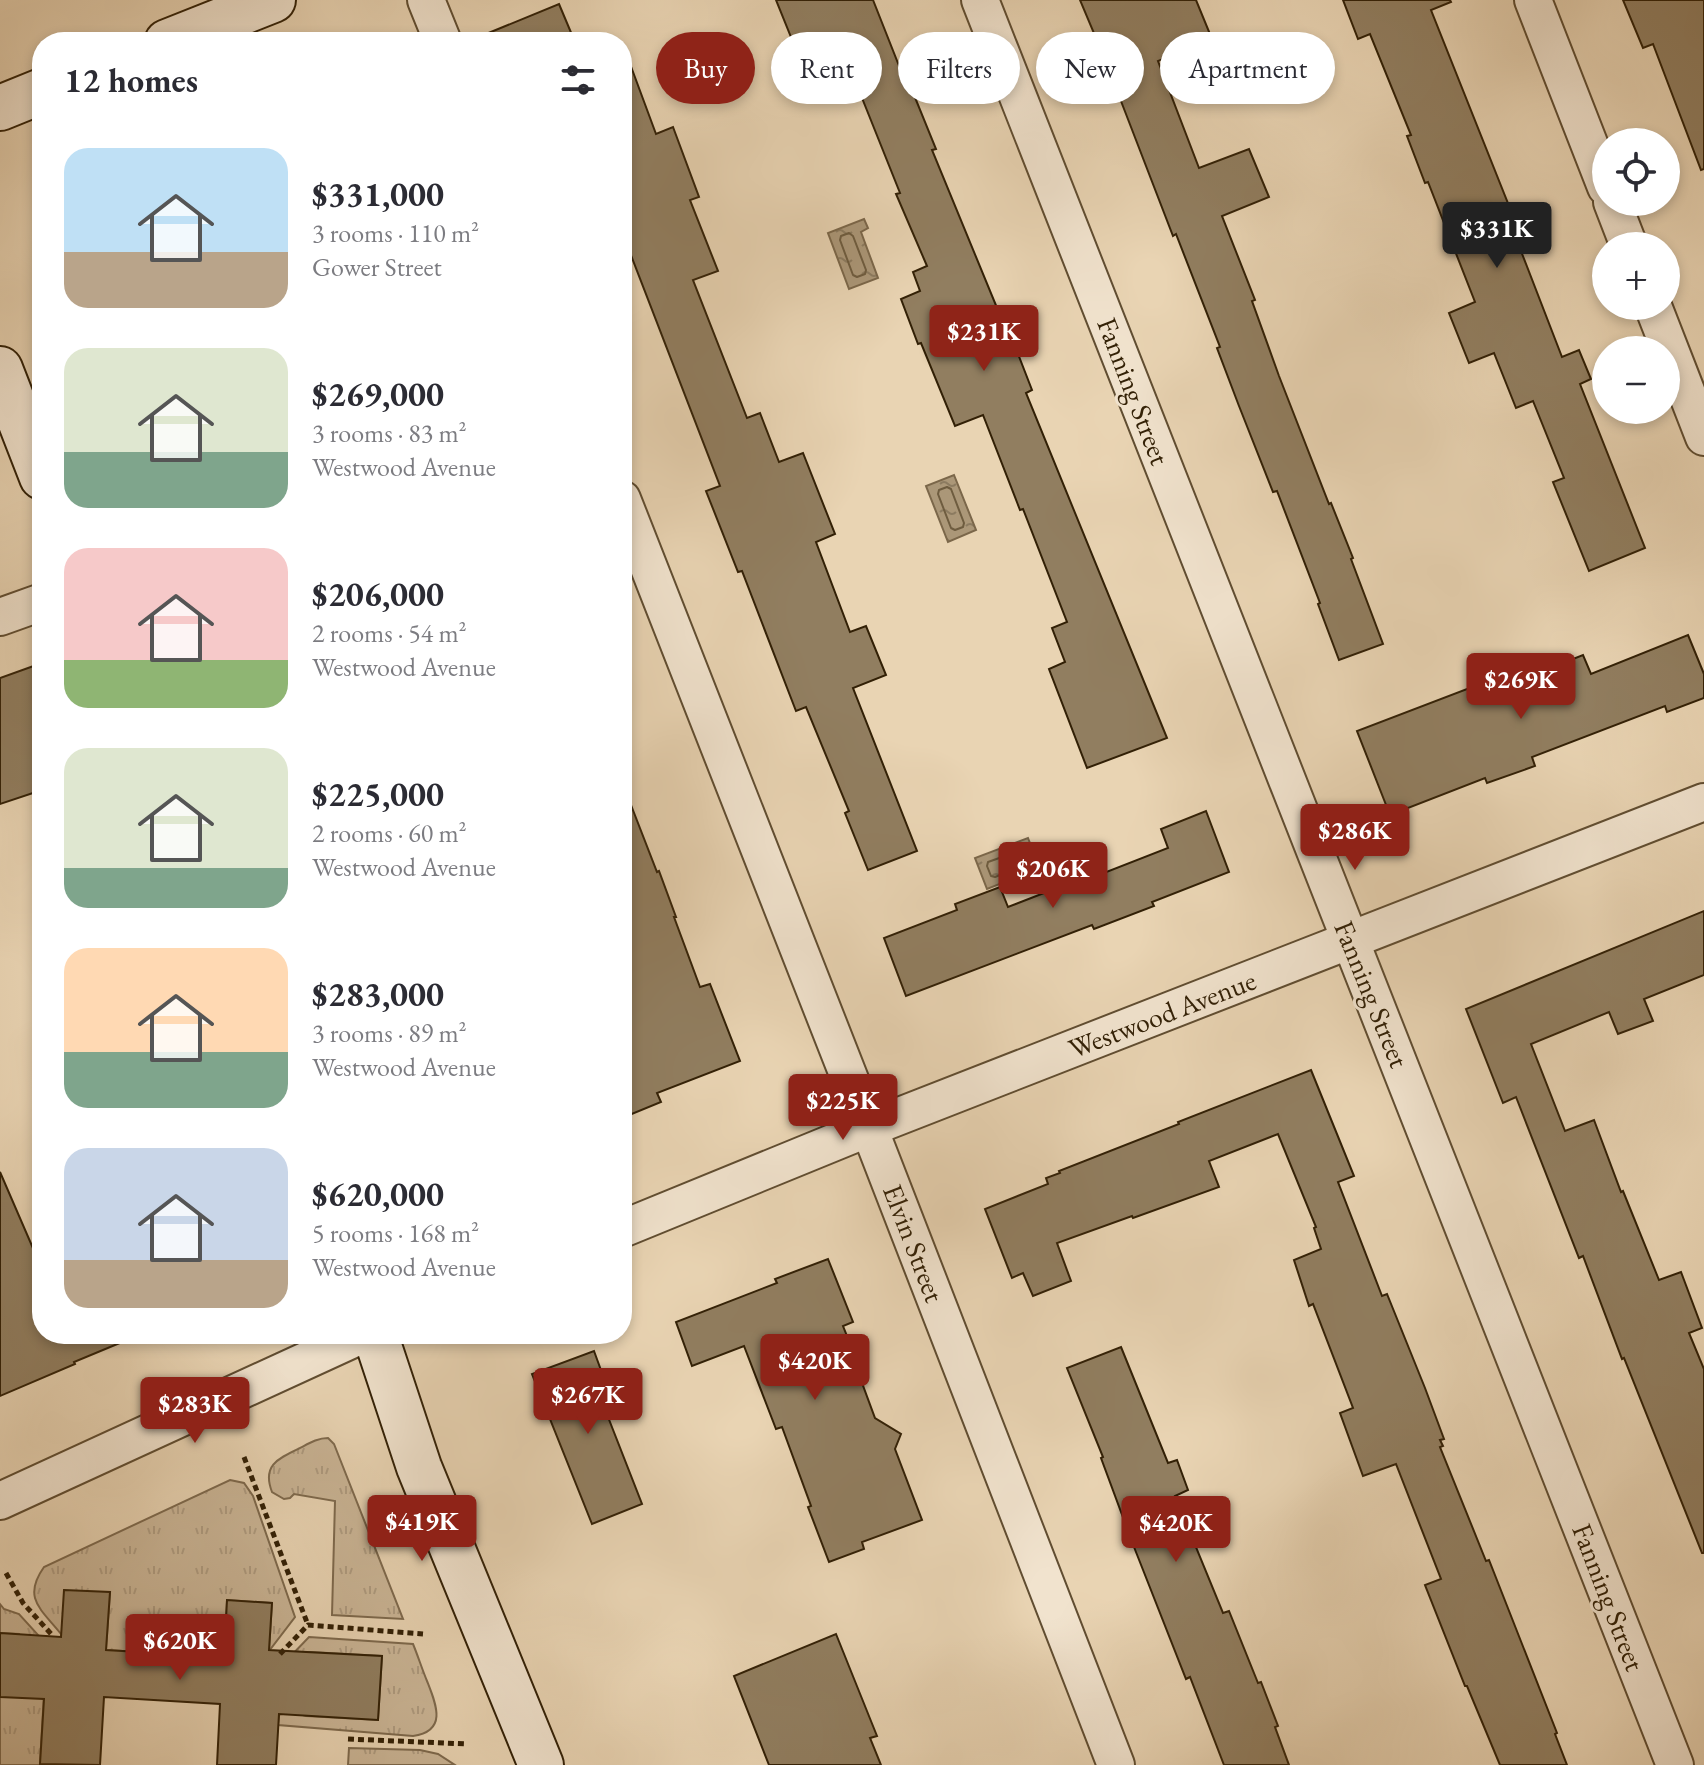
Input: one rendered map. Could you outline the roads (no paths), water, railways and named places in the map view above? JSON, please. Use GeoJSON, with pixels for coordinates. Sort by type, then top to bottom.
{"type":"FeatureCollection","features":[{"type":"Feature","properties":{"kind":"street"},"geometry":{"type":"LineString","coordinates":[[192,32],[273,0]]}},
{"type":"Feature","properties":{"kind":"street"},"geometry":{"type":"LineString","coordinates":[[426,0],[439,32]]}},
{"type":"Feature","properties":{"kind":"street","name":"Fanning Street"},"geometry":{"type":"LineString","coordinates":[[980,0],[1675,1765]]}},
{"type":"Feature","properties":{"kind":"street"},"geometry":{"type":"LineString","coordinates":[[1533,0],[1592,151]]}},
{"type":"Feature","properties":{"kind":"street"},"geometry":{"type":"LineString","coordinates":[[0,108],[32,95]]}},
{"type":"Feature","properties":{"kind":"street"},"geometry":{"type":"LineString","coordinates":[[1658,320],[1704,437]]}},
{"type":"Feature","properties":{"kind":"street"},"geometry":{"type":"LineString","coordinates":[[0,369],[32,451]]}},
{"type":"Feature","properties":{"kind":"street","name":"Elvin Street"},"geometry":{"type":"LineString","coordinates":[[632,524],[1116,1765]]}},
{"type":"Feature","properties":{"kind":"street"},"geometry":{"type":"LineString","coordinates":[[0,617],[32,606]]}},
{"type":"Feature","properties":{"kind":"street","name":"Westwood Avenue"},"geometry":{"type":"LineString","coordinates":[[632,1225],[869,1128],[1704,802]]}},
{"type":"Feature","properties":{"kind":"street"},"geometry":{"type":"LineString","coordinates":[[0,1501],[342,1344]]}},
{"type":"Feature","properties":{"kind":"street"},"geometry":{"type":"LineString","coordinates":[[378,1344],[419,1467],[541,1765]]}},
{"type":"Feature","properties":{"kind":"water"},"geometry":{"type":"Polygon","coordinates":[[[864,219],[868,228],[861,232],[878,278],[849,289],[828,233],[864,219]]]}},
{"type":"Feature","properties":{"kind":"water"},"geometry":{"type":"Polygon","coordinates":[[[954,475],[976,530],[948,542],[926,486],[954,475]]]}},
{"type":"Feature","properties":{"kind":"water"},"geometry":{"type":"Polygon","coordinates":[[[1028,838],[1040,875],[1022,882],[1020,876],[987,889],[975,858],[1028,838]]]}}]}
